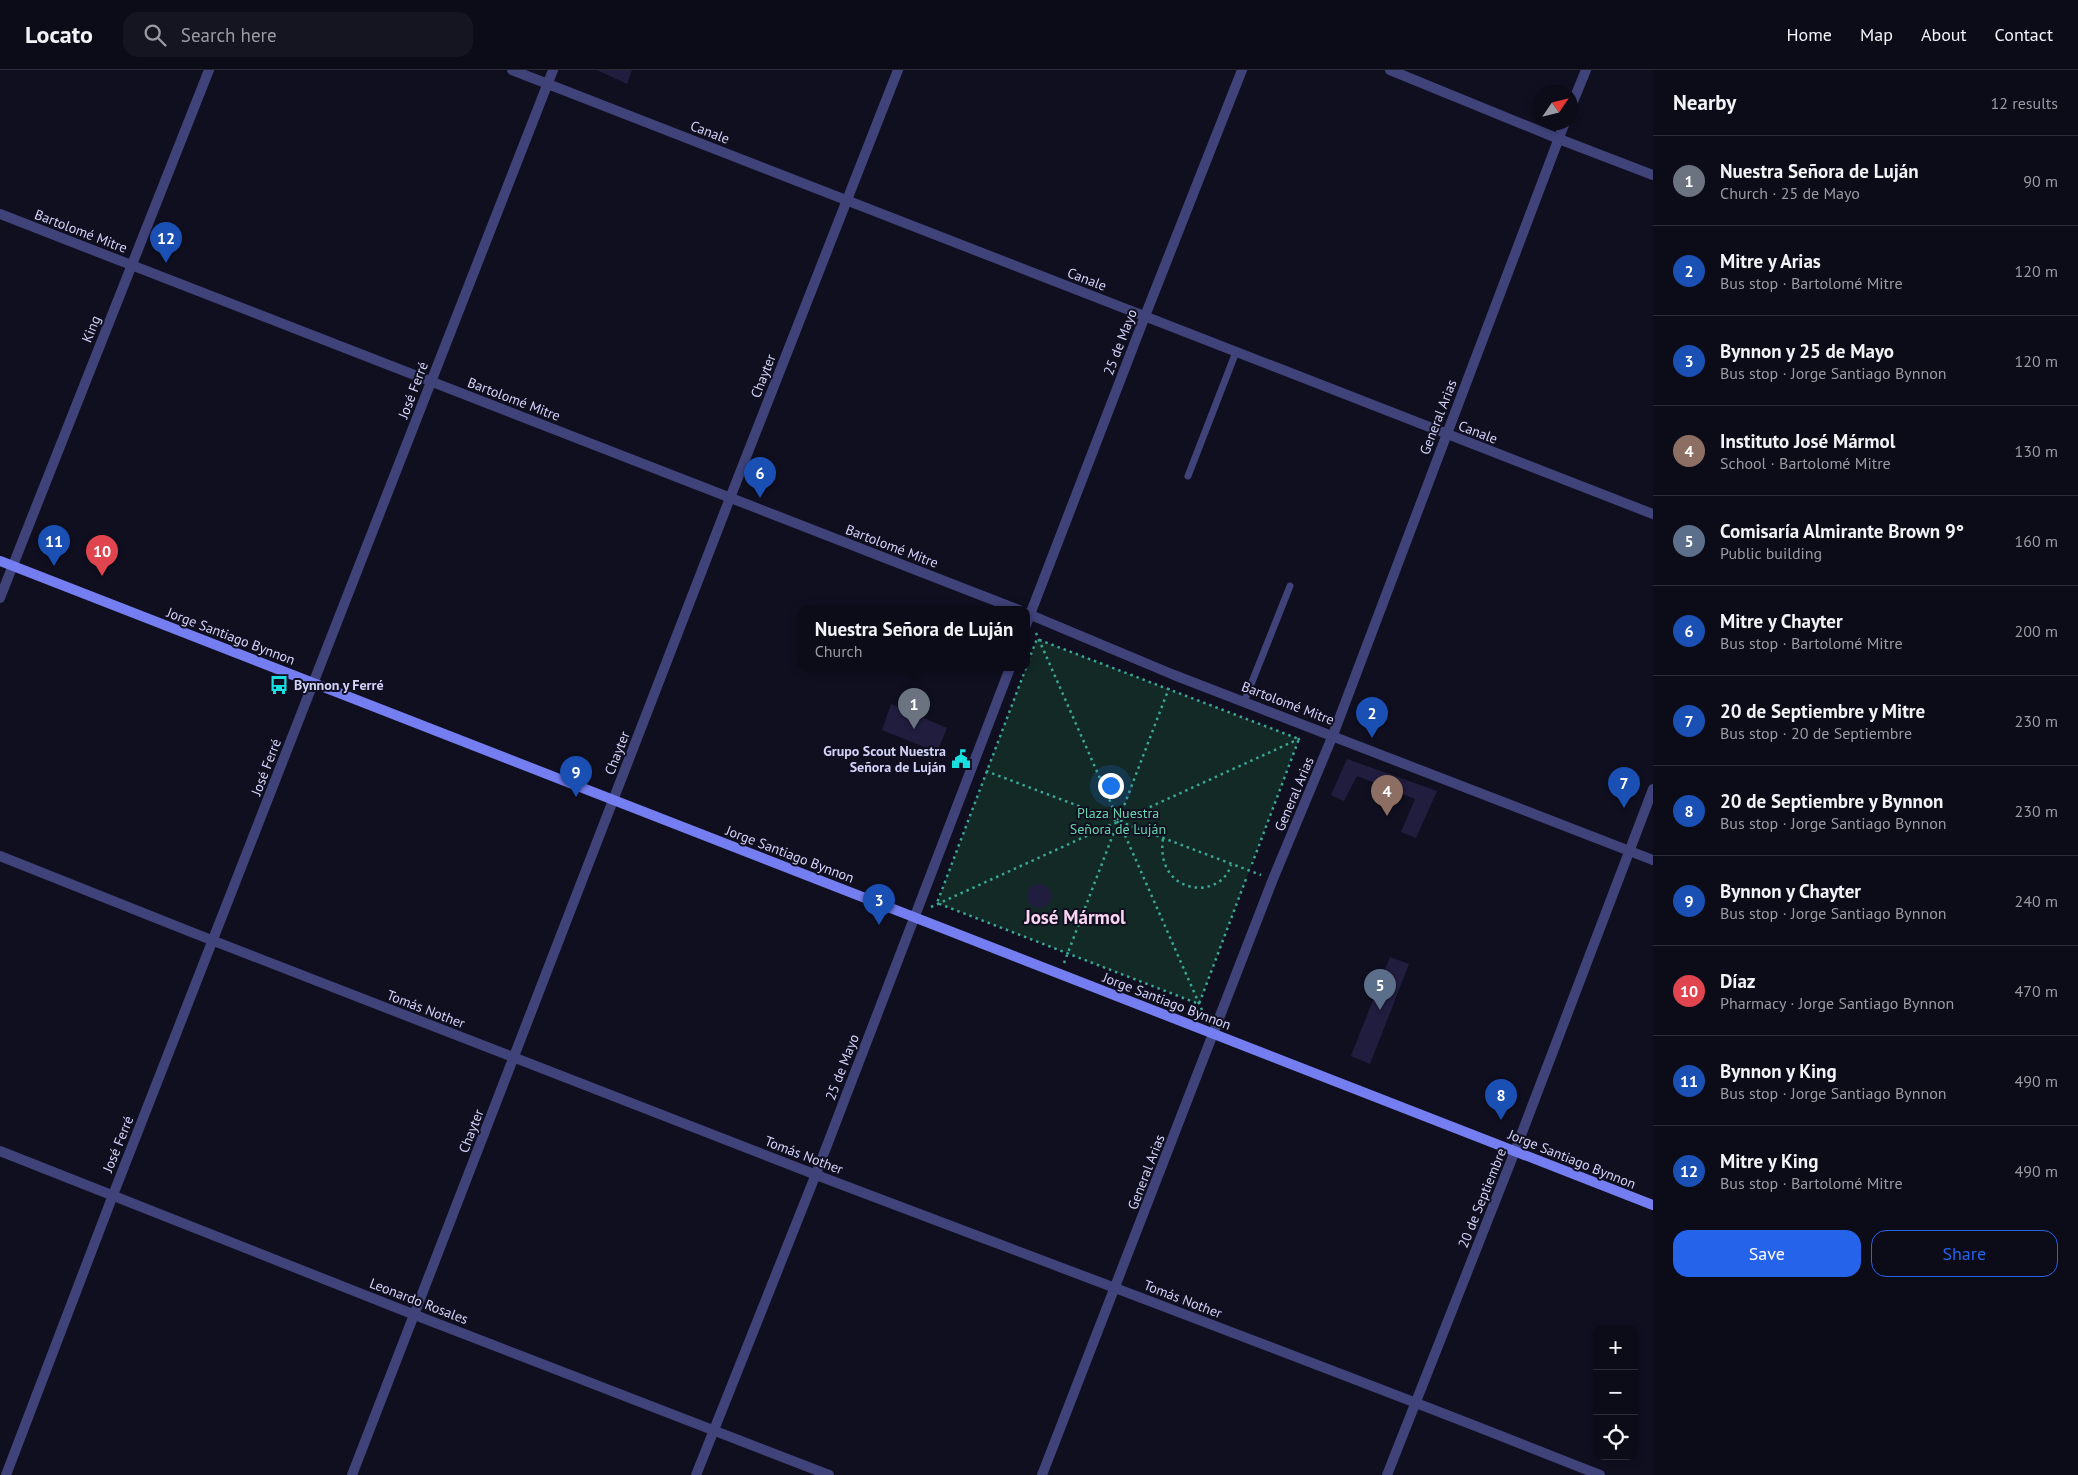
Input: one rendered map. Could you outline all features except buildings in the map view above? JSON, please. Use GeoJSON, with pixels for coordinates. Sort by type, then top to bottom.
{"type":"FeatureCollection","features":[{"type":"Feature","properties":{"kind":"street","name":"King"},"geometry":{"type":"LineString","coordinates":[[0,598],[209,70]]}},
{"type":"Feature","properties":{"kind":"street","name":"Canale"},"geometry":{"type":"LineString","coordinates":[[512,70],[1653,514]]}},
{"type":"Feature","properties":{"kind":"street","name":"José Ferré"},"geometry":{"type":"LineString","coordinates":[[6,1475],[113,1195],[214,942],[553,70]]}},
{"type":"Feature","properties":{"kind":"street","name":"Chayter"},"geometry":{"type":"LineString","coordinates":[[352,1475],[730,498],[898,70]]}},
{"type":"Feature","properties":{"kind":"street","name":"25 de Mayo"},"geometry":{"type":"LineString","coordinates":[[1030,613],[1242,70]]}},
{"type":"Feature","properties":{"kind":"street"},"geometry":{"type":"LineString","coordinates":[[1390,70],[1653,175]]}},
{"type":"Feature","properties":{"kind":"street"},"geometry":{"type":"LineString","coordinates":[[1578,90],[1586,70]]}},
{"type":"Feature","properties":{"kind":"street","name":"General Arias"},"geometry":{"type":"LineString","coordinates":[[1042,1475],[1273,879],[1333,735],[1562,130]]}},
{"type":"Feature","properties":{"kind":"street","name":"Bartolomé Mitre"},"geometry":{"type":"LineString","coordinates":[[0,214],[1009,606]]}},
{"type":"Feature","properties":{"kind":"street","name":"Jorge Santiago Bynnon"},"geometry":{"type":"LineString","coordinates":[[0,561],[1653,1205]]}},
{"type":"Feature","properties":{"kind":"street","name":"Bartolomé Mitre"},"geometry":{"type":"LineString","coordinates":[[1030,619],[1653,860]]}},
{"type":"Feature","properties":{"kind":"street","name":"25 de Mayo"},"geometry":{"type":"LineString","coordinates":[[696,1475],[816,1174],[1009,671]]}},
{"type":"Feature","properties":{"kind":"street","name":"20 de Septiembre"},"geometry":{"type":"LineString","coordinates":[[1387,1475],[1515,1151],[1653,789]]}},
{"type":"Feature","properties":{"kind":"street","name":"Tomás Nother"},"geometry":{"type":"LineString","coordinates":[[0,856],[214,942],[816,1174],[1416,1402],[1600,1475]]}},
{"type":"Feature","properties":{"kind":"street","name":"Leonardo Rosales"},"geometry":{"type":"LineString","coordinates":[[0,1151],[415,1315],[829,1475]]}},
{"type":"Feature","properties":{"kind":"lane"},"geometry":{"type":"LineString","coordinates":[[1188,476],[1236,352]]}},
{"type":"Feature","properties":{"kind":"lane"},"geometry":{"type":"LineString","coordinates":[[1244,702],[1290,586]]}},
{"type":"Feature","properties":{"kind":"path"},"geometry":{"type":"LineString","coordinates":[[1030,622],[1213,1033]]}},
{"type":"Feature","properties":{"kind":"path"},"geometry":{"type":"LineString","coordinates":[[1030,657],[1037,638]]}},
{"type":"Feature","properties":{"kind":"path"},"geometry":{"type":"LineString","coordinates":[[1037,638],[1299,739]]}},
{"type":"Feature","properties":{"kind":"path"},"geometry":{"type":"LineString","coordinates":[[937,903],[1025,671]]}},
{"type":"Feature","properties":{"kind":"path"},"geometry":{"type":"LineString","coordinates":[[1060,974],[1174,675]]}},
{"type":"Feature","properties":{"kind":"path"},"geometry":{"type":"LineString","coordinates":[[915,918],[937,903],[1318,730]]}},
{"type":"Feature","properties":{"kind":"path"},"geometry":{"type":"LineString","coordinates":[[1252,864],[1299,739]]}},
{"type":"Feature","properties":{"kind":"path"},"geometry":{"type":"LineString","coordinates":[[973,766],[1231,865],[1273,879]]}},
{"type":"Feature","properties":{"kind":"path"},"geometry":{"type":"LineString","coordinates":[[1163,838],[1161,852],[1169,874],[1178,882],[1188,886],[1200,888],[1212,885],[1222,879],[1231,865]]}},
{"type":"Feature","properties":{"kind":"path"},"geometry":{"type":"LineString","coordinates":[[1199,1004],[1246,879]]}},
{"type":"Feature","properties":{"kind":"path"},"geometry":{"type":"LineString","coordinates":[[937,903],[1199,1004]]}},
{"type":"Feature","properties":{"kind":"green space","name":"Plaza Nuestra Señora de Luján"},"geometry":{"type":"Polygon","coordinates":[[[1037,639],[1299,739],[1199,1004],[937,903],[1025,671],[1030,671],[1030,657],[1037,639]]]}},
{"type":"Feature","properties":{"kind":"place","name":"Mitre y King"},"geometry":{"type":"Point","coordinates":[166,263]}},
{"type":"Feature","properties":{"kind":"place","name":"Mitre y Chayter"},"geometry":{"type":"Point","coordinates":[760,498]}},
{"type":"Feature","properties":{"kind":"place","name":"Bynnon y King"},"geometry":{"type":"Point","coordinates":[54,566]}},
{"type":"Feature","properties":{"kind":"place","name":"Díaz"},"geometry":{"type":"Point","coordinates":[102,576]}},
{"type":"Feature","properties":{"kind":"place","name":"Bynnon y Ferré"},"geometry":{"type":"Point","coordinates":[279,685]}},
{"type":"Feature","properties":{"kind":"place","name":"Nuestra Señora de Luján"},"geometry":{"type":"Point","coordinates":[914,729]}},
{"type":"Feature","properties":{"kind":"place","name":"Mitre y Arias"},"geometry":{"type":"Point","coordinates":[1372,738]}},
{"type":"Feature","properties":{"kind":"place","name":"Grupo Scout Nuestra Señora de Luján"},"geometry":{"type":"Point","coordinates":[961,759]}},
{"type":"Feature","properties":{"kind":"place","name":"Bynnon y Chayter"},"geometry":{"type":"Point","coordinates":[576,797]}},
{"type":"Feature","properties":{"kind":"place","name":"20 de Septiembre y Mitre"},"geometry":{"type":"Point","coordinates":[1624,808]}},
{"type":"Feature","properties":{"kind":"place","name":"Instituto José Mármol"},"geometry":{"type":"Point","coordinates":[1387,816]}},
{"type":"Feature","properties":{"kind":"place","name":"Bynnon y 25 de Mayo"},"geometry":{"type":"Point","coordinates":[879,925]}},
{"type":"Feature","properties":{"kind":"place","name":"Comisaría Almirante Brown 9°"},"geometry":{"type":"Point","coordinates":[1380,1010]}},
{"type":"Feature","properties":{"kind":"place","name":"20 de Septiembre y Bynnon"},"geometry":{"type":"Point","coordinates":[1501,1120]}},
{"type":"Feature","properties":{"kind":"district","name":"José Mármol"},"geometry":{"type":"Point","coordinates":[1075,917]}}]}
